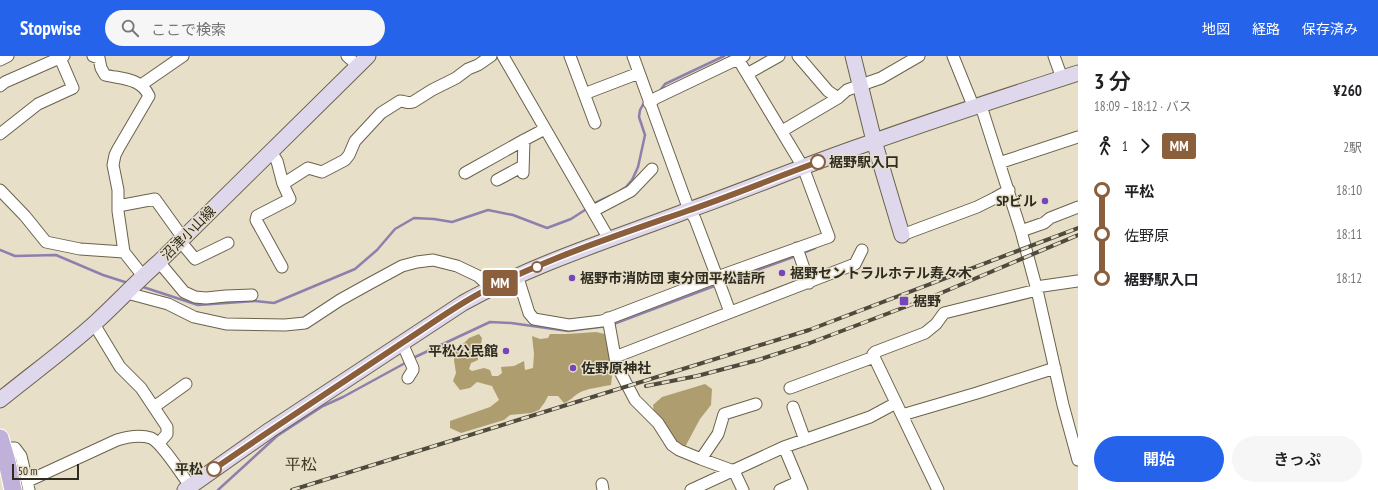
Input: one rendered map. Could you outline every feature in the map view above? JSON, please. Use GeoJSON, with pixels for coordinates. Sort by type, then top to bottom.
{"type":"FeatureCollection","features":[{"type":"Feature","properties":{"kind":"main road"},"geometry":{"type":"LineString","coordinates":[[3,453],[13,490]]}},
{"type":"Feature","properties":{"kind":"street"},"geometry":{"type":"LineString","coordinates":[[0,60],[8,56]]}},
{"type":"Feature","properties":{"kind":"street"},"geometry":{"type":"LineString","coordinates":[[141,85],[183,56]]}},
{"type":"Feature","properties":{"kind":"street"},"geometry":{"type":"LineString","coordinates":[[283,184],[308,168],[322,172],[345,160],[356,141],[381,113],[400,101],[410,103],[413,102],[491,56]]}},
{"type":"Feature","properties":{"kind":"street"},"geometry":{"type":"LineString","coordinates":[[503,56],[609,239]]}},
{"type":"Feature","properties":{"kind":"street"},"geometry":{"type":"LineString","coordinates":[[570,56],[595,123]]}},
{"type":"Feature","properties":{"kind":"street"},"geometry":{"type":"LineString","coordinates":[[633,56],[689,210],[695,220],[730,312]]}},
{"type":"Feature","properties":{"kind":"street"},"geometry":{"type":"LineString","coordinates":[[747,74],[779,56]]}},
{"type":"Feature","properties":{"kind":"street"},"geometry":{"type":"LineString","coordinates":[[798,56],[828,91],[838,98]]}},
{"type":"Feature","properties":{"kind":"street"},"geometry":{"type":"LineString","coordinates":[[853,56],[874,141],[902,235],[977,207],[1009,190]]}},
{"type":"Feature","properties":{"kind":"street"},"geometry":{"type":"LineString","coordinates":[[782,131],[838,98],[846,90],[881,78],[919,56]]}},
{"type":"Feature","properties":{"kind":"street"},"geometry":{"type":"LineString","coordinates":[[953,56],[977,107],[1009,190],[1037,289],[1063,406],[1078,460]]}},
{"type":"Feature","properties":{"kind":"street"},"geometry":{"type":"LineString","coordinates":[[1054,56],[1062,78]]}},
{"type":"Feature","properties":{"kind":"street"},"geometry":{"type":"LineString","coordinates":[[98,57],[105,75],[132,80],[141,85],[147,91],[149,96],[115,155],[113,165],[118,190],[118,211],[124,252],[142,276]]}},
{"type":"Feature","properties":{"kind":"street"},"geometry":{"type":"LineString","coordinates":[[517,275],[529,313],[534,319],[569,325],[602,321],[609,323],[798,252],[829,237],[803,167],[747,74],[741,57],[656,98],[648,98]]}},
{"type":"Feature","properties":{"kind":"street"},"geometry":{"type":"LineString","coordinates":[[0,86],[5,82],[59,58],[73,88],[38,104],[0,134]]}},
{"type":"Feature","properties":{"kind":"street","name":"沼津小山線"},"geometry":{"type":"LineString","coordinates":[[0,400],[94,324],[128,292],[142,276],[159,262],[271,152],[358,59]]}},
{"type":"Feature","properties":{"kind":"street"},"geometry":{"type":"LineString","coordinates":[[3,453],[15,448],[18,451],[21,456],[28,485],[125,438],[151,438],[159,443],[187,488],[270,430],[463,303],[490,287],[609,239],[874,141],[1078,72]]}},
{"type":"Feature","properties":{"kind":"street"},"geometry":{"type":"LineString","coordinates":[[584,94],[639,73]]}},
{"type":"Feature","properties":{"kind":"street"},"geometry":{"type":"LineString","coordinates":[[465,173],[545,129]]}},
{"type":"Feature","properties":{"kind":"street"},"geometry":{"type":"LineString","coordinates":[[999,163],[1078,138]]}},
{"type":"Feature","properties":{"kind":"street"},"geometry":{"type":"LineString","coordinates":[[498,180],[523,169],[524,140]]}},
{"type":"Feature","properties":{"kind":"street"},"geometry":{"type":"LineString","coordinates":[[271,152],[277,161],[283,184],[290,199],[257,216],[256,220],[282,267]]}},
{"type":"Feature","properties":{"kind":"street"},"geometry":{"type":"LineString","coordinates":[[593,212],[631,191],[652,169]]}},
{"type":"Feature","properties":{"kind":"street"},"geometry":{"type":"LineString","coordinates":[[0,190],[26,216],[46,242],[80,250],[124,252]]}},
{"type":"Feature","properties":{"kind":"street"},"geometry":{"type":"LineString","coordinates":[[118,206],[155,199],[195,259],[228,243]]}},
{"type":"Feature","properties":{"kind":"street"},"geometry":{"type":"LineString","coordinates":[[1021,231],[1044,223],[1050,218],[1078,207]]}},
{"type":"Feature","properties":{"kind":"street"},"geometry":{"type":"LineString","coordinates":[[615,356],[809,283],[855,264],[862,250]]}},
{"type":"Feature","properties":{"kind":"street"},"geometry":{"type":"LineString","coordinates":[[798,252],[809,283]]}},
{"type":"Feature","properties":{"kind":"street"},"geometry":{"type":"LineString","coordinates":[[128,292],[168,304],[194,317],[226,324],[285,325],[305,323],[355,291],[402,266],[417,262],[433,260],[457,266],[478,276],[490,287]]}},
{"type":"Feature","properties":{"kind":"street"},"geometry":{"type":"LineString","coordinates":[[159,262],[184,292],[195,298],[252,295]]}},
{"type":"Feature","properties":{"kind":"street"},"geometry":{"type":"LineString","coordinates":[[938,490],[874,357],[874,352],[925,333],[936,324],[944,313],[1037,289],[1078,281]]}},
{"type":"Feature","properties":{"kind":"street"},"geometry":{"type":"LineString","coordinates":[[609,323],[616,364],[635,400],[658,423],[672,445],[679,450],[734,471],[743,490]]}},
{"type":"Feature","properties":{"kind":"street"},"geometry":{"type":"LineString","coordinates":[[94,324],[120,367],[141,388],[167,427],[167,434],[159,443]]}},
{"type":"Feature","properties":{"kind":"street"},"geometry":{"type":"LineString","coordinates":[[402,344],[413,370],[408,378]]}},
{"type":"Feature","properties":{"kind":"street"},"geometry":{"type":"LineString","coordinates":[[790,388],[874,357]]}},
{"type":"Feature","properties":{"kind":"street"},"geometry":{"type":"LineString","coordinates":[[902,415],[1055,368]]}},
{"type":"Feature","properties":{"kind":"street"},"geometry":{"type":"LineString","coordinates":[[154,407],[186,384]]}},
{"type":"Feature","properties":{"kind":"street"},"geometry":{"type":"LineString","coordinates":[[691,490],[784,447],[870,417],[896,403]]}},
{"type":"Feature","properties":{"kind":"street"},"geometry":{"type":"LineString","coordinates":[[701,459],[718,434],[724,414],[756,404]]}},
{"type":"Feature","properties":{"kind":"street"},"geometry":{"type":"LineString","coordinates":[[793,407],[805,440]]}},
{"type":"Feature","properties":{"kind":"street"},"geometry":{"type":"LineString","coordinates":[[780,490],[800,486],[784,447]]}},
{"type":"Feature","properties":{"kind":"shaded area"},"geometry":{"type":"Polygon","coordinates":[[[596,332],[605,334],[613,362],[609,370],[612,376],[611,385],[583,391],[564,403],[558,396],[548,396],[539,410],[531,413],[510,415],[504,420],[461,433],[450,428],[450,421],[490,407],[499,400],[492,386],[477,382],[470,388],[460,390],[453,381],[456,373],[454,360],[455,352],[469,338],[479,334],[482,338],[481,344],[476,350],[478,360],[471,363],[469,369],[472,371],[484,368],[490,370],[492,376],[498,376],[502,373],[501,367],[514,366],[524,361],[525,370],[533,368],[534,354],[532,336],[540,339],[548,338],[550,334],[596,332]]]}},
{"type":"Feature","properties":{"kind":"shaded area"},"geometry":{"type":"Polygon","coordinates":[[[705,384],[712,389],[711,405],[700,419],[685,447],[677,442],[654,412],[653,405],[662,397],[705,384]]]}},
{"type":"Feature","properties":{"kind":"waterway"},"geometry":{"type":"LineString","coordinates":[[659,92],[665,84],[724,56]]}},
{"type":"Feature","properties":{"kind":"waterway"},"geometry":{"type":"LineString","coordinates":[[620,191],[632,180],[638,167],[645,135],[639,117],[640,110],[645,101]]}},
{"type":"Feature","properties":{"kind":"waterway"},"geometry":{"type":"LineString","coordinates":[[593,204],[610,196]]}},
{"type":"Feature","properties":{"kind":"waterway"},"geometry":{"type":"LineString","coordinates":[[140,286],[198,305],[255,301],[274,303],[355,269],[377,250],[395,229],[414,218],[452,222],[488,210],[513,215],[547,228],[571,219],[588,208]]}},
{"type":"Feature","properties":{"kind":"waterway"},"geometry":{"type":"LineString","coordinates":[[803,253],[815,248]]}},
{"type":"Feature","properties":{"kind":"waterway"},"geometry":{"type":"LineString","coordinates":[[0,250],[15,256],[56,255],[103,275],[128,283]]}},
{"type":"Feature","properties":{"kind":"waterway"},"geometry":{"type":"LineString","coordinates":[[722,283],[796,256]]}},
{"type":"Feature","properties":{"kind":"waterway"},"geometry":{"type":"LineString","coordinates":[[611,325],[717,285]]}},
{"type":"Feature","properties":{"kind":"waterway"},"geometry":{"type":"LineString","coordinates":[[413,358],[490,322],[511,323],[568,331],[607,326]]}},
{"type":"Feature","properties":{"kind":"waterway"},"geometry":{"type":"LineString","coordinates":[[218,490],[277,436],[323,406],[343,397],[407,362]]}},
{"type":"Feature","properties":{"kind":"railway"},"geometry":{"type":"LineString","coordinates":[[292,490],[809,330],[1078,228]]}},
{"type":"Feature","properties":{"kind":"railway"},"geometry":{"type":"LineString","coordinates":[[646,386],[697,376],[758,360],[810,343],[934,296],[1078,235]]}},
{"type":"Feature","properties":{"kind":"bus line","name":"MM"},"geometry":{"type":"LineString","coordinates":[[214,469],[344,381],[490,287],[609,239],[818,162]]}},
{"type":"Feature","properties":{"kind":"place","name":"裾野駅入口"},"geometry":{"type":"Point","coordinates":[818,162]}},
{"type":"Feature","properties":{"kind":"place","name":"SPビル"},"geometry":{"type":"Point","coordinates":[1045,201]}},
{"type":"Feature","properties":{"kind":"place","name":"裾野セントラルホテル寿々木"},"geometry":{"type":"Point","coordinates":[782,273]}},
{"type":"Feature","properties":{"kind":"place","name":"裾野市消防団 東分団平松詰所"},"geometry":{"type":"Point","coordinates":[572,278]}},
{"type":"Feature","properties":{"kind":"place","name":"裾野"},"geometry":{"type":"Point","coordinates":[904,301]}},
{"type":"Feature","properties":{"kind":"place","name":"平松公民館"},"geometry":{"type":"Point","coordinates":[506,351]}},
{"type":"Feature","properties":{"kind":"place","name":"佐野原神社"},"geometry":{"type":"Point","coordinates":[573,368]}},
{"type":"Feature","properties":{"kind":"place","name":"平松"},"geometry":{"type":"Point","coordinates":[214,469]}},
{"type":"Feature","properties":{"kind":"district","name":"平松"},"geometry":{"type":"Point","coordinates":[301,464]}}]}
